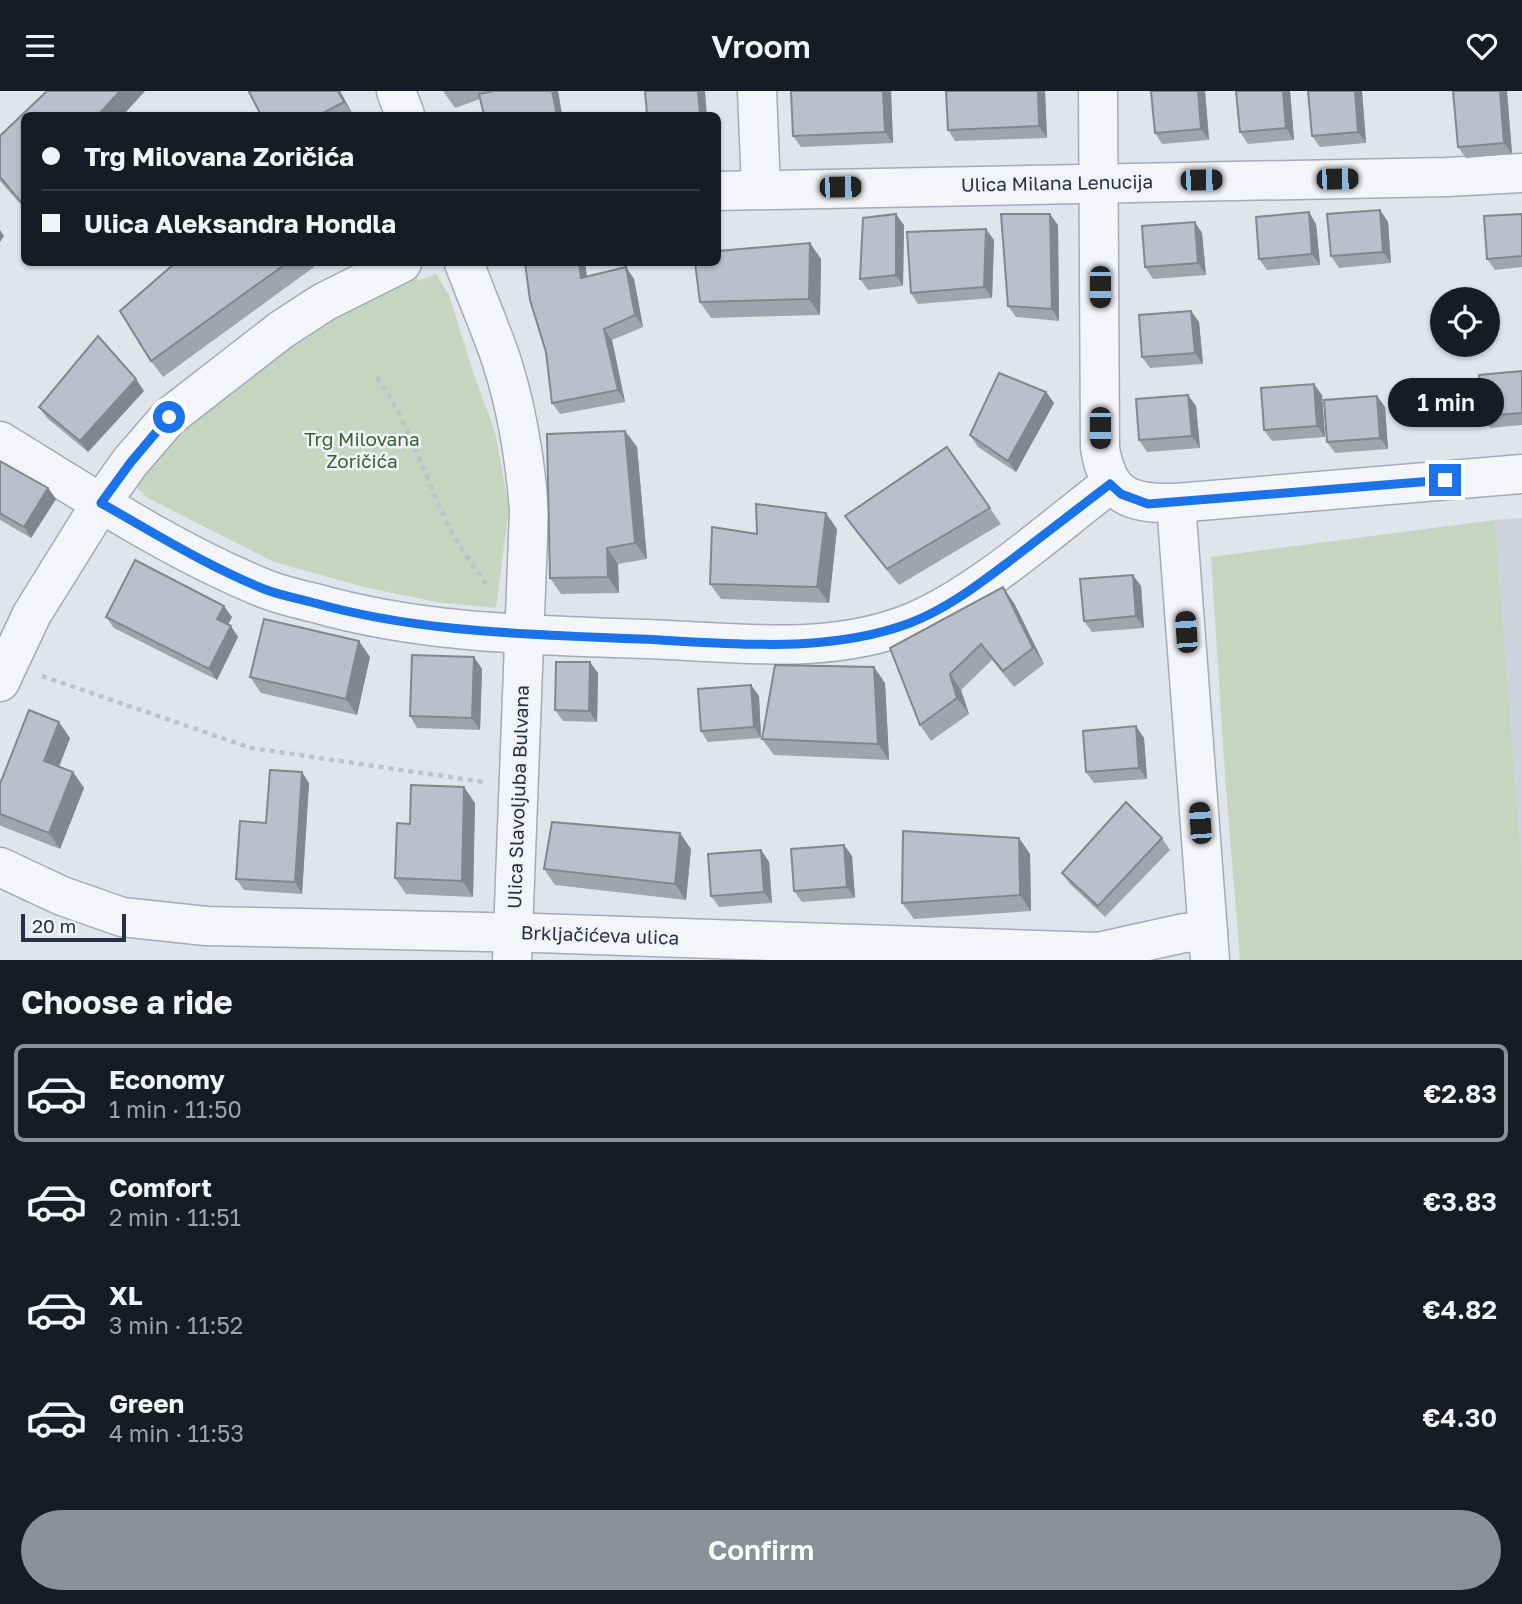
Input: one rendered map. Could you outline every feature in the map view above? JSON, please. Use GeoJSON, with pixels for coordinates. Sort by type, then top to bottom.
{"type":"FeatureCollection","features":[{"type":"Feature","properties":{"kind":"street"},"geometry":{"type":"LineString","coordinates":[[396,91],[404,112]]}},
{"type":"Feature","properties":{"kind":"street"},"geometry":{"type":"LineString","coordinates":[[757,91],[761,189]]}},
{"type":"Feature","properties":{"kind":"street"},"geometry":{"type":"LineString","coordinates":[[1098,91],[1100,449],[1103,468],[1110,484],[1121,494],[1148,504],[1176,503],[1522,474]]}},
{"type":"Feature","properties":{"kind":"street","name":"Ulica Milana Lenucija"},"geometry":{"type":"LineString","coordinates":[[721,191],[1447,177],[1522,173]]}},
{"type":"Feature","properties":{"kind":"street"},"geometry":{"type":"LineString","coordinates":[[4,673],[32,614],[101,503],[169,417],[281,330],[324,302],[396,266]]}},
{"type":"Feature","properties":{"kind":"street"},"geometry":{"type":"LineString","coordinates":[[465,266],[501,360],[518,423],[526,469],[529,510],[525,634]]}},
{"type":"Feature","properties":{"kind":"street"},"geometry":{"type":"LineString","coordinates":[[0,441],[101,503],[204,561],[266,589],[350,614],[421,626],[525,634],[776,645],[827,642],[872,634],[910,623],[942,608],[1110,484]]}},
{"type":"Feature","properties":{"kind":"street"},"geometry":{"type":"LineString","coordinates":[[1176,503],[1209,946]]}},
{"type":"Feature","properties":{"kind":"street","name":"Ulica Slavoljuba Bulvana"},"geometry":{"type":"LineString","coordinates":[[513,946],[525,634]]}},
{"type":"Feature","properties":{"kind":"street","name":"Brkljačićeva ulica"},"geometry":{"type":"LineString","coordinates":[[0,867],[93,909],[122,917],[206,926],[513,946],[1098,952],[1169,936],[1209,946]]}},
{"type":"Feature","properties":{"kind":"path"},"geometry":{"type":"LineString","coordinates":[[377,377],[391,397],[416,445],[452,533],[489,589]]}},
{"type":"Feature","properties":{"kind":"path"},"geometry":{"type":"LineString","coordinates":[[4,673],[251,747],[485,782]]}},
{"type":"Feature","properties":{"kind":"shaded area"},"geometry":{"type":"Polygon","coordinates":[[[1522,518],[1522,869],[1495,520],[1522,518]]]}},
{"type":"Feature","properties":{"kind":"green space","name":"Trg Milovana Zoričića"},"geometry":{"type":"Polygon","coordinates":[[[414,270],[418,281],[436,274],[449,295],[495,432],[509,508],[496,608],[436,602],[364,587],[274,562],[148,498],[135,486],[188,425],[325,318],[414,270]]]}},
{"type":"Feature","properties":{"kind":"green space"},"geometry":{"type":"Polygon","coordinates":[[[1495,520],[1522,869],[1522,960],[1240,960],[1211,557],[1495,520]]]}},
{"type":"Feature","properties":{"kind":"building"},"geometry":{"type":"Polygon","coordinates":[[[47,91],[120,91],[101,112],[25,112],[47,91]]]}},
{"type":"Feature","properties":{"kind":"building"},"geometry":{"type":"Polygon","coordinates":[[[338,91],[344,102],[325,112],[259,112],[249,92],[338,91]]]}},
{"type":"Feature","properties":{"kind":"building"},"geometry":{"type":"Polygon","coordinates":[[[494,91],[552,91],[556,112],[483,112],[479,94],[494,91]]]}},
{"type":"Feature","properties":{"kind":"building"},"geometry":{"type":"Polygon","coordinates":[[[645,91],[698,91],[700,112],[647,112],[645,91]]]}},
{"type":"Feature","properties":{"kind":"building"},"geometry":{"type":"Polygon","coordinates":[[[791,91],[883,91],[885,132],[793,136],[791,91]]]}},
{"type":"Feature","properties":{"kind":"building"},"geometry":{"type":"Polygon","coordinates":[[[946,91],[1038,91],[1039,126],[948,130],[946,91]]]}},
{"type":"Feature","properties":{"kind":"building"},"geometry":{"type":"Polygon","coordinates":[[[1151,91],[1198,91],[1201,129],[1155,133],[1151,91]]]}},
{"type":"Feature","properties":{"kind":"building"},"geometry":{"type":"Polygon","coordinates":[[[1236,91],[1283,91],[1286,128],[1240,132],[1236,91]]]}},
{"type":"Feature","properties":{"kind":"building"},"geometry":{"type":"Polygon","coordinates":[[[1308,91],[1355,91],[1358,132],[1312,136],[1308,91]]]}},
{"type":"Feature","properties":{"kind":"building"},"geometry":{"type":"Polygon","coordinates":[[[1453,91],[1500,91],[1504,143],[1458,147],[1453,91]]]}},
{"type":"Feature","properties":{"kind":"building"},"geometry":{"type":"Polygon","coordinates":[[[21,116],[21,202],[0,177],[0,136],[21,116]]]}},
{"type":"Feature","properties":{"kind":"building"},"geometry":{"type":"Polygon","coordinates":[[[1380,210],[1383,252],[1331,256],[1327,214],[1380,210]]]}},
{"type":"Feature","properties":{"kind":"building"},"geometry":{"type":"Polygon","coordinates":[[[1309,212],[1312,254],[1259,259],[1256,217],[1309,212]]]}},
{"type":"Feature","properties":{"kind":"building"},"geometry":{"type":"Polygon","coordinates":[[[896,214],[896,275],[860,279],[863,218],[896,214]]]}},
{"type":"Feature","properties":{"kind":"building"},"geometry":{"type":"Polygon","coordinates":[[[1001,214],[1050,214],[1052,309],[1008,306],[1001,214]]]}},
{"type":"Feature","properties":{"kind":"building"},"geometry":{"type":"Polygon","coordinates":[[[1522,214],[1522,256],[1487,259],[1484,216],[1522,214]]]}},
{"type":"Feature","properties":{"kind":"building"},"geometry":{"type":"Polygon","coordinates":[[[1195,222],[1198,263],[1145,267],[1142,226],[1195,222]]]}},
{"type":"Feature","properties":{"kind":"building"},"geometry":{"type":"Polygon","coordinates":[[[986,229],[984,287],[911,293],[907,232],[986,229]]]}},
{"type":"Feature","properties":{"kind":"building"},"geometry":{"type":"Polygon","coordinates":[[[810,243],[809,299],[700,302],[695,266],[721,266],[721,251],[810,243]]]}},
{"type":"Feature","properties":{"kind":"building"},"geometry":{"type":"Polygon","coordinates":[[[172,266],[283,266],[151,361],[120,311],[172,266]]]}},
{"type":"Feature","properties":{"kind":"building"},"geometry":{"type":"Polygon","coordinates":[[[525,266],[579,266],[581,278],[626,267],[635,315],[604,329],[618,390],[552,403],[546,352],[530,300],[525,266]]]}},
{"type":"Feature","properties":{"kind":"building"},"geometry":{"type":"Polygon","coordinates":[[[1191,311],[1195,353],[1142,357],[1139,315],[1191,311]]]}},
{"type":"Feature","properties":{"kind":"building"},"geometry":{"type":"Polygon","coordinates":[[[98,336],[136,379],[80,441],[39,407],[98,336]]]}},
{"type":"Feature","properties":{"kind":"building"},"geometry":{"type":"Polygon","coordinates":[[[1522,371],[1522,413],[1482,416],[1479,375],[1522,371]]]}},
{"type":"Feature","properties":{"kind":"building"},"geometry":{"type":"Polygon","coordinates":[[[999,373],[1046,392],[1008,461],[970,435],[999,373]]]}},
{"type":"Feature","properties":{"kind":"building"},"geometry":{"type":"Polygon","coordinates":[[[1314,384],[1317,426],[1264,430],[1261,388],[1314,384]]]}},
{"type":"Feature","properties":{"kind":"building"},"geometry":{"type":"Polygon","coordinates":[[[1188,395],[1192,436],[1139,440],[1136,399],[1188,395]]]}},
{"type":"Feature","properties":{"kind":"building"},"geometry":{"type":"Polygon","coordinates":[[[1377,396],[1380,438],[1327,442],[1324,400],[1377,396]]]}},
{"type":"Feature","properties":{"kind":"building"},"geometry":{"type":"Polygon","coordinates":[[[625,431],[635,543],[607,548],[608,577],[550,578],[547,434],[625,431]]]}},
{"type":"Feature","properties":{"kind":"building"},"geometry":{"type":"Polygon","coordinates":[[[947,447],[990,508],[887,569],[845,516],[947,447]]]}},
{"type":"Feature","properties":{"kind":"building"},"geometry":{"type":"Polygon","coordinates":[[[0,461],[48,488],[24,527],[0,513],[0,461]]]}},
{"type":"Feature","properties":{"kind":"building"},"geometry":{"type":"Polygon","coordinates":[[[756,504],[826,513],[817,587],[710,584],[712,527],[757,534],[756,504]]]}},
{"type":"Feature","properties":{"kind":"building"},"geometry":{"type":"Polygon","coordinates":[[[135,560],[224,606],[217,619],[231,626],[209,669],[106,617],[135,560]]]}},
{"type":"Feature","properties":{"kind":"building"},"geometry":{"type":"Polygon","coordinates":[[[1133,575],[1136,616],[1084,621],[1080,579],[1133,575]]]}},
{"type":"Feature","properties":{"kind":"building"},"geometry":{"type":"Polygon","coordinates":[[[1003,587],[1033,648],[1003,671],[981,644],[950,674],[957,698],[920,725],[890,648],[1003,587]]]}},
{"type":"Feature","properties":{"kind":"building"},"geometry":{"type":"Polygon","coordinates":[[[264,619],[359,641],[346,699],[250,677],[264,619]]]}},
{"type":"Feature","properties":{"kind":"building"},"geometry":{"type":"Polygon","coordinates":[[[412,655],[474,657],[472,718],[410,716],[412,655]]]}},
{"type":"Feature","properties":{"kind":"building"},"geometry":{"type":"Polygon","coordinates":[[[556,662],[590,662],[589,711],[555,710],[556,662]]]}},
{"type":"Feature","properties":{"kind":"building"},"geometry":{"type":"Polygon","coordinates":[[[775,665],[874,667],[878,744],[762,739],[775,665]]]}},
{"type":"Feature","properties":{"kind":"building"},"geometry":{"type":"Polygon","coordinates":[[[751,685],[754,727],[701,731],[698,689],[751,685]]]}},
{"type":"Feature","properties":{"kind":"building"},"geometry":{"type":"Polygon","coordinates":[[[29,710],[59,722],[44,761],[73,772],[49,833],[0,814],[0,784],[29,710]]]}},
{"type":"Feature","properties":{"kind":"building"},"geometry":{"type":"Polygon","coordinates":[[[1136,726],[1139,768],[1086,772],[1083,731],[1136,726]]]}},
{"type":"Feature","properties":{"kind":"building"},"geometry":{"type":"Polygon","coordinates":[[[270,770],[302,772],[295,882],[236,879],[240,821],[266,823],[270,770]]]}},
{"type":"Feature","properties":{"kind":"building"},"geometry":{"type":"Polygon","coordinates":[[[411,785],[464,787],[462,881],[395,878],[397,823],[410,824],[411,785]]]}},
{"type":"Feature","properties":{"kind":"building"},"geometry":{"type":"Polygon","coordinates":[[[1126,802],[1162,838],[1098,906],[1062,873],[1126,802]]]}},
{"type":"Feature","properties":{"kind":"building"},"geometry":{"type":"Polygon","coordinates":[[[552,822],[680,833],[675,884],[544,869],[552,822]]]}},
{"type":"Feature","properties":{"kind":"building"},"geometry":{"type":"Polygon","coordinates":[[[903,831],[1019,838],[1020,895],[902,903],[903,831]]]}},
{"type":"Feature","properties":{"kind":"building"},"geometry":{"type":"Polygon","coordinates":[[[844,845],[847,887],[794,891],[791,849],[844,845]]]}},
{"type":"Feature","properties":{"kind":"building"},"geometry":{"type":"Polygon","coordinates":[[[761,850],[764,892],[711,896],[708,854],[761,850]]]}},
{"type":"Feature","properties":{"kind":"route"},"geometry":{"type":"LineString","coordinates":[[169,417],[101,503],[204,561],[266,589],[350,614],[479,632],[776,645],[827,642],[872,634],[910,623],[942,608],[976,586],[1110,484],[1121,494],[1148,504],[1445,480]]}}]}
